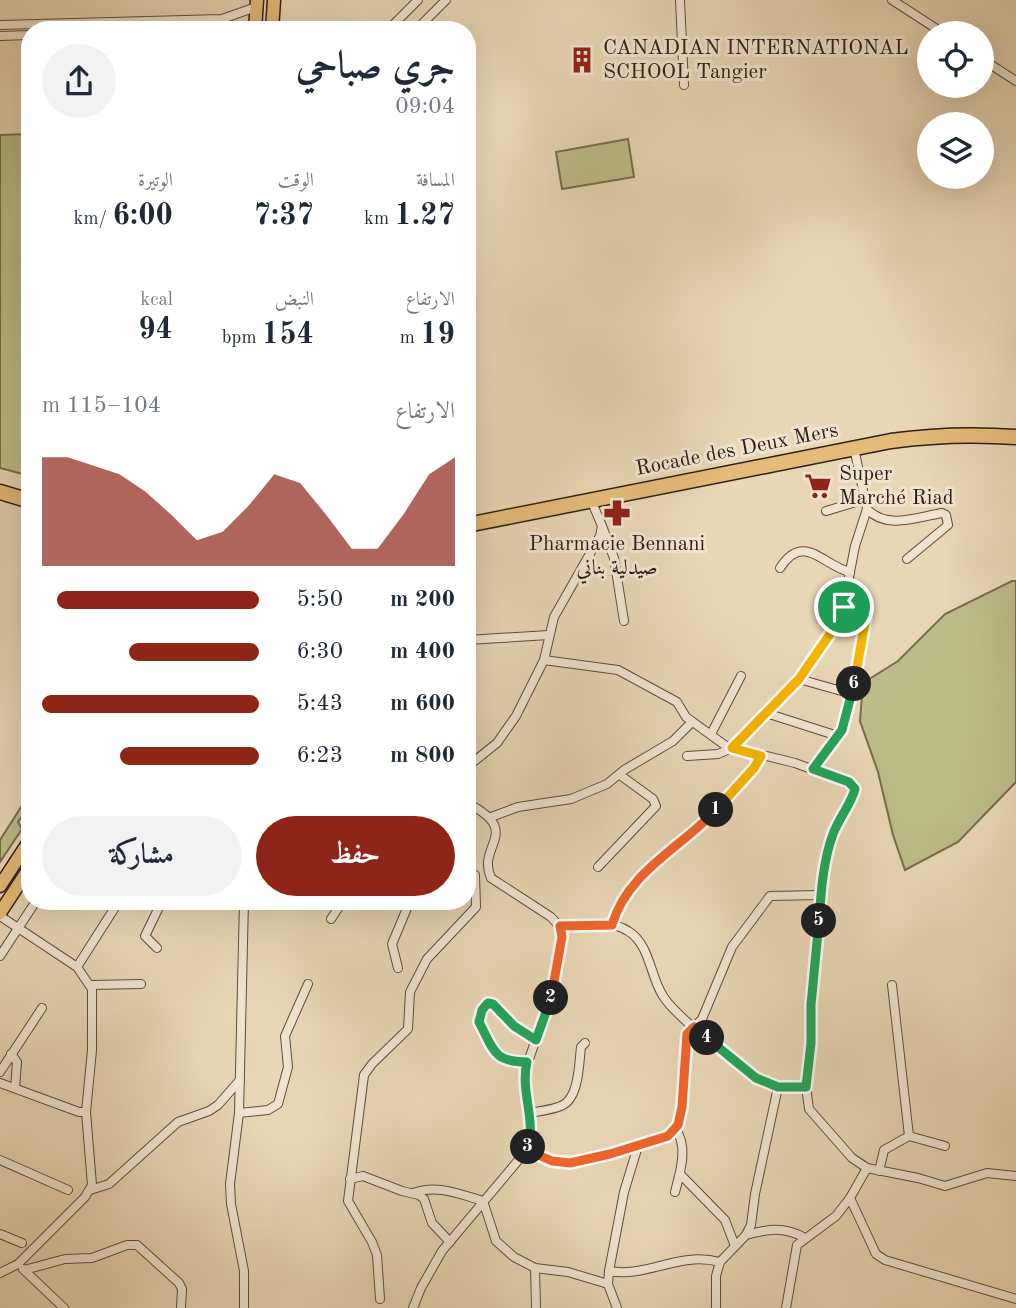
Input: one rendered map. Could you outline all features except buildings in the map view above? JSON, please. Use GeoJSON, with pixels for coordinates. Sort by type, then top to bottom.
{"type":"FeatureCollection","features":[{"type":"Feature","properties":{"kind":"highway","name":"Rocade des Deux Mers"},"geometry":{"type":"LineString","coordinates":[[476,523],[921,436],[1016,437]]}},
{"type":"Feature","properties":{"kind":"highway"},"geometry":{"type":"LineString","coordinates":[[0,492],[21,498]]}},
{"type":"Feature","properties":{"kind":"main road"},"geometry":{"type":"LineString","coordinates":[[273,21],[274,0]]}},
{"type":"Feature","properties":{"kind":"main road"},"geometry":{"type":"LineString","coordinates":[[256,21],[257,3]]}},
{"type":"Feature","properties":{"kind":"main road"},"geometry":{"type":"LineString","coordinates":[[0,886],[21,854]]}},
{"type":"Feature","properties":{"kind":"main road"},"geometry":{"type":"LineString","coordinates":[[0,915],[21,881]]}},
{"type":"Feature","properties":{"kind":"street"},"geometry":{"type":"LineString","coordinates":[[397,21],[418,0]]}},
{"type":"Feature","properties":{"kind":"street"},"geometry":{"type":"LineString","coordinates":[[425,21],[446,0]]}},
{"type":"Feature","properties":{"kind":"street"},"geometry":{"type":"LineString","coordinates":[[680,0],[684,85]]}},
{"type":"Feature","properties":{"kind":"street"},"geometry":{"type":"LineString","coordinates":[[892,0],[924,21]]}},
{"type":"Feature","properties":{"kind":"street"},"geometry":{"type":"LineString","coordinates":[[148,21],[222,19],[257,3]]}},
{"type":"Feature","properties":{"kind":"street"},"geometry":{"type":"LineString","coordinates":[[0,25],[21,24]]}},
{"type":"Feature","properties":{"kind":"street"},"geometry":{"type":"LineString","coordinates":[[0,36],[21,35]]}},
{"type":"Feature","properties":{"kind":"street"},"geometry":{"type":"LineString","coordinates":[[994,67],[1016,81]]}},
{"type":"Feature","properties":{"kind":"street"},"geometry":{"type":"LineString","coordinates":[[854,449],[866,504],[874,516],[885,521],[943,513],[946,515],[948,526],[907,559]]}},
{"type":"Feature","properties":{"kind":"street"},"geometry":{"type":"LineString","coordinates":[[591,500],[614,558],[624,621]]}},
{"type":"Feature","properties":{"kind":"street"},"geometry":{"type":"LineString","coordinates":[[826,510],[866,504]]}},
{"type":"Feature","properties":{"kind":"street"},"geometry":{"type":"LineString","coordinates":[[687,756],[718,754],[732,748],[799,679],[841,618],[866,504]]}},
{"type":"Feature","properties":{"kind":"street"},"geometry":{"type":"LineString","coordinates":[[476,761],[488,752],[506,731],[544,660],[558,608],[598,544],[602,526]]}},
{"type":"Feature","properties":{"kind":"street"},"geometry":{"type":"LineString","coordinates":[[780,568],[786,558],[799,551],[809,551],[841,570],[850,572]]}},
{"type":"Feature","properties":{"kind":"street"},"geometry":{"type":"LineString","coordinates":[[813,769],[838,736],[852,694],[867,622],[864,615],[844,607]]}},
{"type":"Feature","properties":{"kind":"street"},"geometry":{"type":"LineString","coordinates":[[476,639],[549,635]]}},
{"type":"Feature","properties":{"kind":"street"},"geometry":{"type":"LineString","coordinates":[[544,660],[618,670],[677,702],[686,718],[732,748],[813,769],[849,782],[855,789],[830,842],[821,895],[806,1087],[812,1115],[852,1158],[867,1168],[945,1186],[987,1173],[1016,1176]]}},
{"type":"Feature","properties":{"kind":"street"},"geometry":{"type":"LineString","coordinates":[[711,734],[741,676]]}},
{"type":"Feature","properties":{"kind":"street"},"geometry":{"type":"LineString","coordinates":[[799,679],[852,694]]}},
{"type":"Feature","properties":{"kind":"street"},"geometry":{"type":"LineString","coordinates":[[766,713],[838,736]]}},
{"type":"Feature","properties":{"kind":"street"},"geometry":{"type":"LineString","coordinates":[[491,817],[518,807],[571,799],[607,784],[624,770],[673,741],[692,722]]}},
{"type":"Feature","properties":{"kind":"street"},"geometry":{"type":"LineString","coordinates":[[612,925],[629,889],[660,857],[709,818],[754,768],[761,756]]}},
{"type":"Feature","properties":{"kind":"street"},"geometry":{"type":"LineString","coordinates":[[598,867],[656,806],[653,799],[620,775]]}},
{"type":"Feature","properties":{"kind":"street"},"geometry":{"type":"LineString","coordinates":[[476,808],[491,817],[495,825],[495,838],[488,866],[491,878]]}},
{"type":"Feature","properties":{"kind":"street"},"geometry":{"type":"LineString","coordinates":[[413,1308],[421,1288],[450,1242],[527,1150],[530,1134],[525,1078],[527,1062],[554,989],[562,937],[560,926],[541,910],[491,878],[476,875]]}},
{"type":"Feature","properties":{"kind":"street"},"geometry":{"type":"LineString","coordinates":[[527,1150],[552,1161],[570,1163],[663,1139],[675,1129],[685,1086],[687,1034],[702,1019],[732,947],[765,900],[773,895],[821,895]]}},
{"type":"Feature","properties":{"kind":"street"},"geometry":{"type":"LineString","coordinates":[[0,956],[30,910]]}},
{"type":"Feature","properties":{"kind":"street"},"geometry":{"type":"LineString","coordinates":[[77,967],[112,910]]}},
{"type":"Feature","properties":{"kind":"street"},"geometry":{"type":"LineString","coordinates":[[157,948],[145,936],[158,910]]}},
{"type":"Feature","properties":{"kind":"street"},"geometry":{"type":"LineString","coordinates":[[244,910],[241,1080],[230,1184],[231,1204],[244,1271],[244,1308]]}},
{"type":"Feature","properties":{"kind":"street"},"geometry":{"type":"LineString","coordinates":[[331,919],[337,910]]}},
{"type":"Feature","properties":{"kind":"street"},"geometry":{"type":"LineString","coordinates":[[398,968],[392,950],[393,938],[406,910]]}},
{"type":"Feature","properties":{"kind":"street"},"geometry":{"type":"LineString","coordinates":[[380,1298],[377,1255],[348,1201],[364,1075],[408,1029],[410,992],[427,959],[473,910]]}},
{"type":"Feature","properties":{"kind":"street"},"geometry":{"type":"LineString","coordinates":[[0,915],[77,967],[91,985],[92,1050],[86,1112],[92,1177],[90,1190]]}},
{"type":"Feature","properties":{"kind":"street"},"geometry":{"type":"LineString","coordinates":[[560,926],[612,925],[634,935],[663,997],[694,1027],[750,1074],[778,1087],[806,1087]]}},
{"type":"Feature","properties":{"kind":"street"},"geometry":{"type":"LineString","coordinates":[[239,1113],[268,1110],[278,1104],[288,1067],[285,1036],[308,984]]}},
{"type":"Feature","properties":{"kind":"street"},"geometry":{"type":"LineString","coordinates":[[91,985],[141,985]]}},
{"type":"Feature","properties":{"kind":"street"},"geometry":{"type":"LineString","coordinates":[[892,985],[909,1136]]}},
{"type":"Feature","properties":{"kind":"street"},"geometry":{"type":"LineString","coordinates":[[527,1062],[505,1061],[496,1054],[479,1022],[482,1010],[488,1003],[493,1004],[514,1026],[536,1040]]}},
{"type":"Feature","properties":{"kind":"street"},"geometry":{"type":"LineString","coordinates":[[0,1072],[42,1008]]}},
{"type":"Feature","properties":{"kind":"street"},"geometry":{"type":"LineString","coordinates":[[529,1113],[561,1107],[567,1103],[572,1095],[585,1043]]}},
{"type":"Feature","properties":{"kind":"street"},"geometry":{"type":"LineString","coordinates":[[11,1054],[17,1062],[15,1088]]}},
{"type":"Feature","properties":{"kind":"street"},"geometry":{"type":"LineString","coordinates":[[21,1267],[90,1190],[109,1184],[178,1122],[218,1105],[241,1080]]}},
{"type":"Feature","properties":{"kind":"street"},"geometry":{"type":"LineString","coordinates":[[0,1083],[79,1112],[86,1112]]}},
{"type":"Feature","properties":{"kind":"street"},"geometry":{"type":"LineString","coordinates":[[716,1308],[716,1276],[720,1262],[746,1235],[751,1225],[778,1087]]}},
{"type":"Feature","properties":{"kind":"street"},"geometry":{"type":"LineString","coordinates":[[675,1129],[682,1146],[680,1174],[675,1192]]}},
{"type":"Feature","properties":{"kind":"street"},"geometry":{"type":"LineString","coordinates":[[879,1171],[884,1150],[909,1136],[945,1146]]}},
{"type":"Feature","properties":{"kind":"street"},"geometry":{"type":"LineString","coordinates":[[617,1308],[608,1284],[609,1271],[624,1192],[638,1146]]}},
{"type":"Feature","properties":{"kind":"street"},"geometry":{"type":"LineString","coordinates":[[0,1160],[68,1190]]}},
{"type":"Feature","properties":{"kind":"street"},"geometry":{"type":"LineString","coordinates":[[786,1308],[796,1249],[805,1238],[829,1223],[850,1198],[867,1168]]}},
{"type":"Feature","properties":{"kind":"street"},"geometry":{"type":"LineString","coordinates":[[680,1174],[725,1220],[735,1246]]}},
{"type":"Feature","properties":{"kind":"street"},"geometry":{"type":"LineString","coordinates":[[350,1179],[363,1176],[424,1199],[432,1223],[450,1242]]}},
{"type":"Feature","properties":{"kind":"street"},"geometry":{"type":"LineString","coordinates":[[413,1193],[425,1188],[442,1189],[483,1201]]}},
{"type":"Feature","properties":{"kind":"street"},"geometry":{"type":"LineString","coordinates":[[850,1198],[876,1254],[885,1260],[1016,1299]]}},
{"type":"Feature","properties":{"kind":"street"},"geometry":{"type":"LineString","coordinates":[[483,1201],[496,1241],[507,1253],[535,1268],[568,1272],[608,1284]]}},
{"type":"Feature","properties":{"kind":"street"},"geometry":{"type":"LineString","coordinates":[[746,1235],[781,1228],[792,1230],[805,1238]]}},
{"type":"Feature","properties":{"kind":"street"},"geometry":{"type":"LineString","coordinates":[[0,1234],[22,1243]]}},
{"type":"Feature","properties":{"kind":"street"},"geometry":{"type":"LineString","coordinates":[[0,1273],[65,1259],[92,1258],[127,1245],[138,1245],[183,1290],[181,1308]]}},
{"type":"Feature","properties":{"kind":"street"},"geometry":{"type":"LineString","coordinates":[[609,1271],[634,1272],[676,1260],[707,1258],[720,1262]]}},
{"type":"Feature","properties":{"kind":"street"},"geometry":{"type":"LineString","coordinates":[[21,1267],[64,1308]]}},
{"type":"Feature","properties":{"kind":"street"},"geometry":{"type":"LineString","coordinates":[[535,1268],[536,1308]]}},
{"type":"Feature","properties":{"kind":"green space"},"geometry":{"type":"Polygon","coordinates":[[[21,134],[21,474],[0,468],[0,135],[21,134]]]}},
{"type":"Feature","properties":{"kind":"green space"},"geometry":{"type":"Polygon","coordinates":[[[628,139],[634,177],[562,189],[556,152],[628,139]]]}},
{"type":"Feature","properties":{"kind":"green space"},"geometry":{"type":"Polygon","coordinates":[[[1016,581],[1016,782],[958,842],[905,870],[893,835],[878,772],[860,721],[863,683],[898,661],[945,614],[1016,581]]]}},
{"type":"Feature","properties":{"kind":"green space"},"geometry":{"type":"Polygon","coordinates":[[[21,807],[21,818],[18,822],[21,830],[0,862],[0,840],[21,807]]]}},
{"type":"Feature","properties":{"kind":"place","name":"CANADIAN INTERNATIONAL SCHOOL Tangier"},"geometry":{"type":"Point","coordinates":[582,60]}},
{"type":"Feature","properties":{"kind":"place","name":"Super Marché Riad"},"geometry":{"type":"Point","coordinates":[818,486]}},
{"type":"Feature","properties":{"kind":"place","name":"Pharmacie Bennani صيدلية بناني"},"geometry":{"type":"Point","coordinates":[617,513]}},
{"type":"Feature","properties":{"kind":"route"},"geometry":{"type":"LineString","coordinates":[[844,607],[864,615],[867,622],[842,730],[813,769],[849,782],[854,786],[855,792],[834,831],[822,877],[806,1087],[778,1087],[756,1078],[694,1027],[687,1034],[685,1086],[678,1125],[668,1136],[570,1163],[552,1161],[527,1150],[530,1121],[525,1078],[527,1062],[505,1061],[496,1054],[479,1022],[482,1010],[488,1003],[493,1004],[514,1026],[536,1040],[554,989],[562,937],[560,926],[612,925],[629,889],[660,857],[709,818],[754,768],[761,756],[732,748],[799,679],[841,618],[844,607]]}}]}
